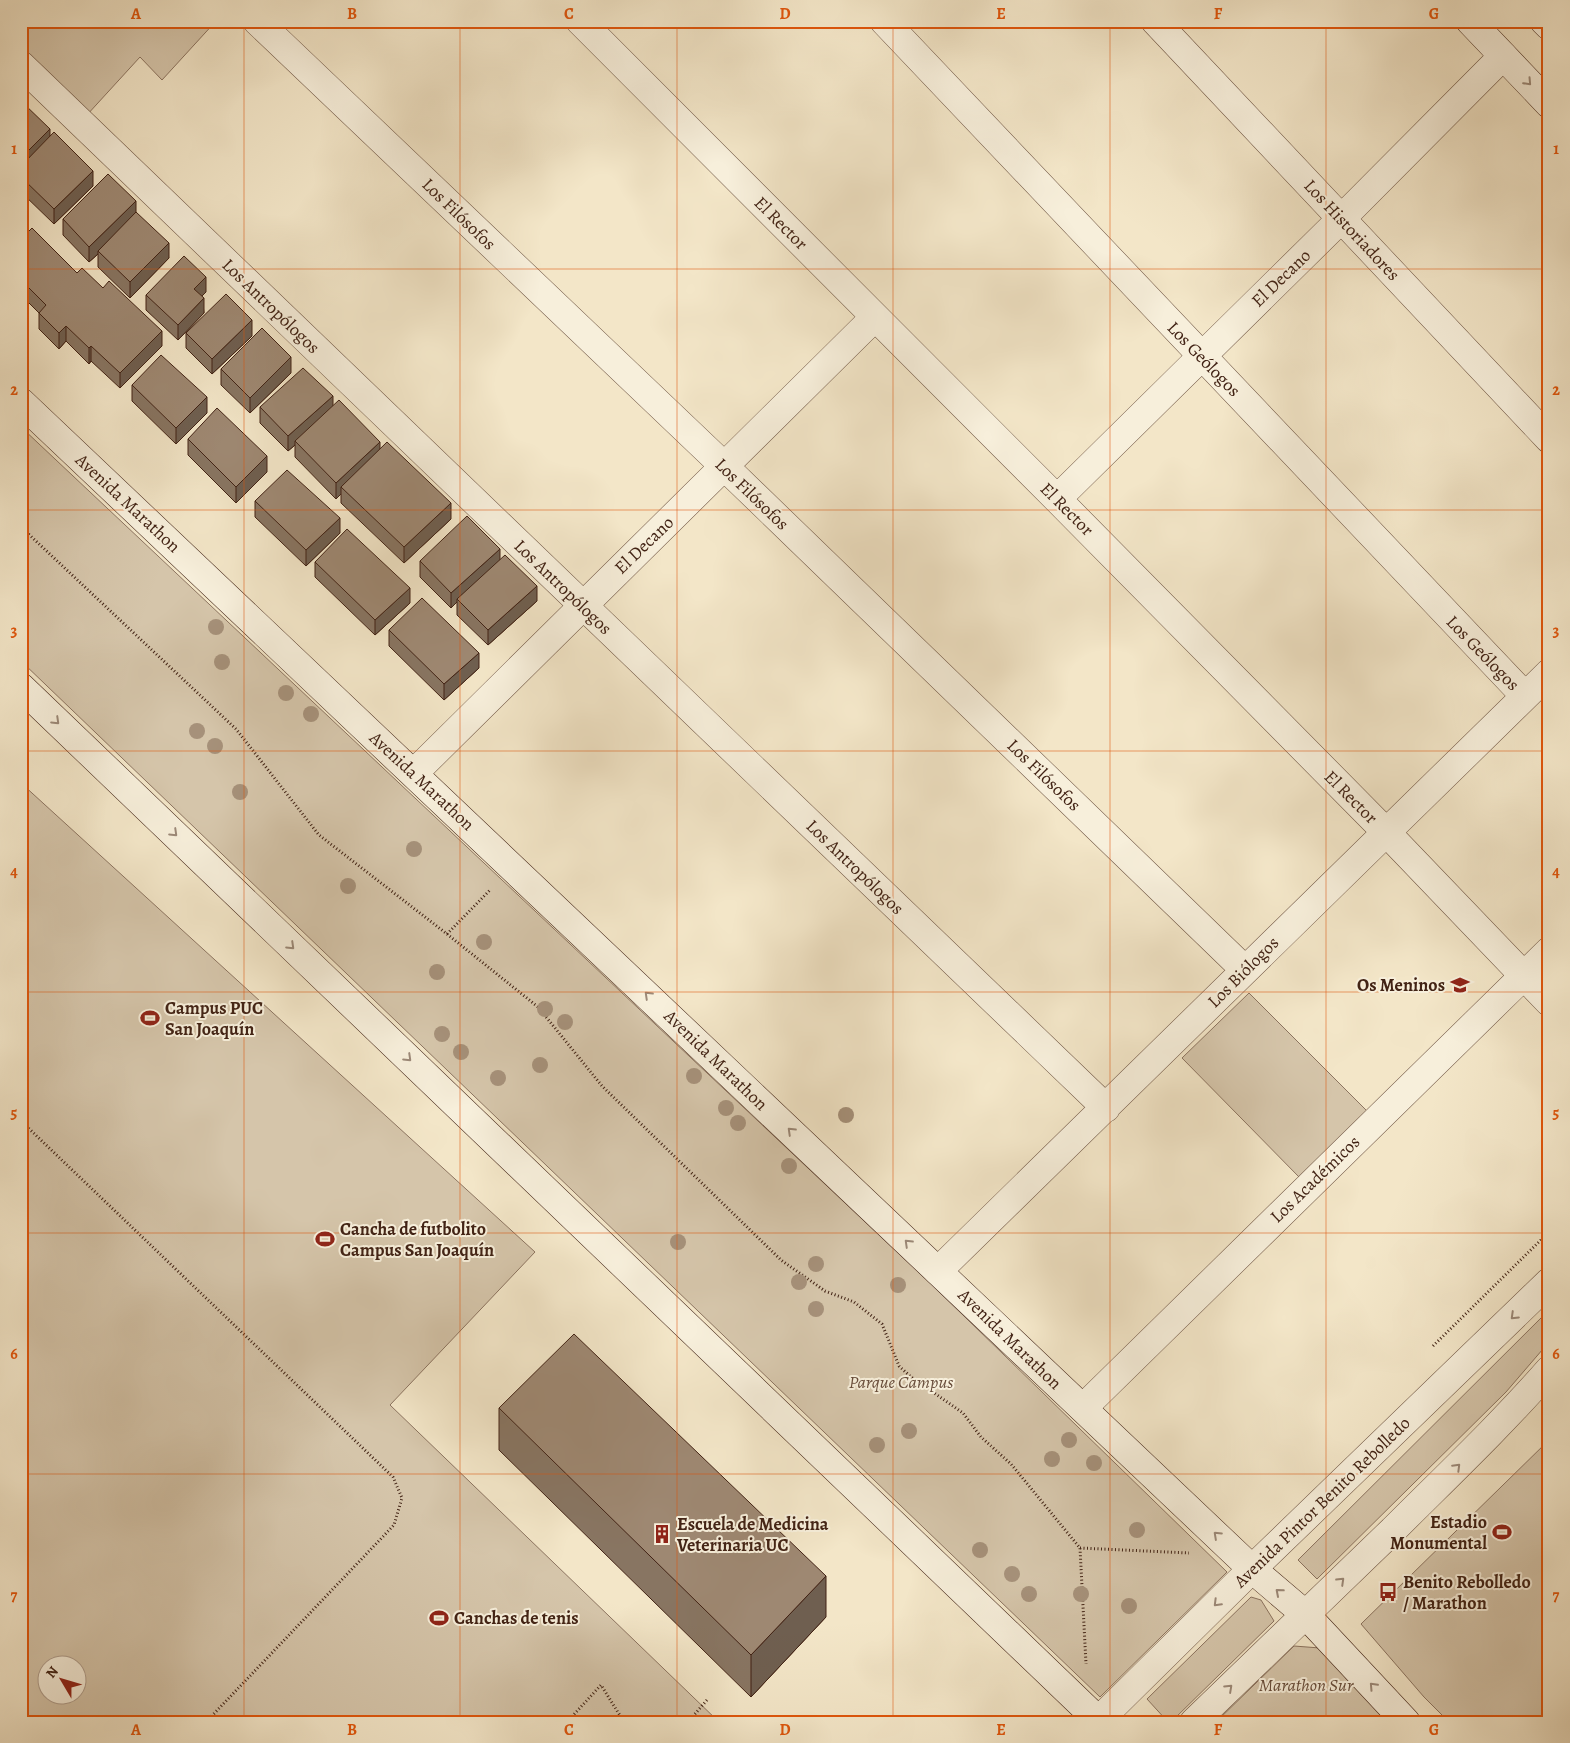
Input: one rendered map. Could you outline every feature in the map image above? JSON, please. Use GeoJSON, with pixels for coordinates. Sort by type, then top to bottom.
{"type":"FeatureCollection","features":[{"type":"Feature","properties":{"kind":"street","name":"Los Filósofos"},"geometry":{"type":"LineString","coordinates":[[257,21],[724,466],[1245,970]]}},
{"type":"Feature","properties":{"kind":"street","name":"El Rector"},"geometry":{"type":"LineString","coordinates":[[580,21],[1386,832],[1549,1002]]}},
{"type":"Feature","properties":{"kind":"street","name":"Los Geólogos"},"geometry":{"type":"LineString","coordinates":[[884,21],[1201,357],[1525,696]]}},
{"type":"Feature","properties":{"kind":"street","name":"Los Historiadores"},"geometry":{"type":"LineString","coordinates":[[1155,21],[1549,439]]}},
{"type":"Feature","properties":{"kind":"street"},"geometry":{"type":"LineString","coordinates":[[1470,21],[1549,104]]}},
{"type":"Feature","properties":{"kind":"street"},"geometry":{"type":"LineString","coordinates":[[1544,21],[1549,26]]}},
{"type":"Feature","properties":{"kind":"street","name":"El Decano"},"geometry":{"type":"LineString","coordinates":[[1057,499],[1342,219],[1503,56]]}},
{"type":"Feature","properties":{"kind":"street","name":"Los Antropólogos"},"geometry":{"type":"LineString","coordinates":[[21,65],[1106,1108]]}},
{"type":"Feature","properties":{"kind":"street","name":"El Decano"},"geometry":{"type":"LineString","coordinates":[[414,773],[875,317]]}},
{"type":"Feature","properties":{"kind":"street","name":"Avenida Marathon"},"geometry":{"type":"LineString","coordinates":[[21,402],[1252,1569],[1306,1615],[1406,1722]]}},
{"type":"Feature","properties":{"kind":"street","name":"Los Biólogos"},"geometry":{"type":"LineString","coordinates":[[938,1271],[1549,673]]}},
{"type":"Feature","properties":{"kind":"street"},"geometry":{"type":"LineString","coordinates":[[21,687],[1098,1721]]}},
{"type":"Feature","properties":{"kind":"street","name":"Los Académicos"},"geometry":{"type":"LineString","coordinates":[[1083,1408],[1549,951]]}},
{"type":"Feature","properties":{"kind":"street","name":"Avenida Pintor Benito Rebolledo"},"geometry":{"type":"LineString","coordinates":[[1098,1721],[1252,1569],[1549,1282]]}},
{"type":"Feature","properties":{"kind":"street"},"geometry":{"type":"LineString","coordinates":[[1194,1722],[1496,1428],[1549,1370]]}},
{"type":"Feature","properties":{"kind":"path"},"geometry":{"type":"LineString","coordinates":[[21,527],[236,729],[320,835],[538,1007],[602,1086],[782,1260],[826,1291],[854,1302],[882,1324],[899,1366],[911,1377],[964,1413],[980,1437],[1011,1464],[1080,1548],[1086,1668]]}},
{"type":"Feature","properties":{"kind":"path"},"geometry":{"type":"LineString","coordinates":[[447,934],[494,886]]}},
{"type":"Feature","properties":{"kind":"path"},"geometry":{"type":"LineString","coordinates":[[21,1121],[393,1477],[402,1498],[394,1525],[206,1722]]}},
{"type":"Feature","properties":{"kind":"path"},"geometry":{"type":"LineString","coordinates":[[1080,1548],[1197,1554]]}},
{"type":"Feature","properties":{"kind":"path"},"geometry":{"type":"LineString","coordinates":[[567,1722],[601,1685],[624,1722]]}},
{"type":"Feature","properties":{"kind":"path"},"geometry":{"type":"LineString","coordinates":[[688,1722],[707,1700]]}},
{"type":"Feature","properties":{"kind":"green space"},"geometry":{"type":"Polygon","coordinates":[[[216,21],[162,80],[140,57],[86,116],[21,54],[21,22],[216,21]]]}},
{"type":"Feature","properties":{"kind":"green space","name":"Parque Campus"},"geometry":{"type":"Polygon","coordinates":[[[21,427],[930,1283],[1227,1572],[1100,1697],[21,661],[21,427]]]}},
{"type":"Feature","properties":{"kind":"green space","name":"Campus PUC San Joaquín"},"geometry":{"type":"Polygon","coordinates":[[[21,783],[535,1252],[390,1405],[719,1722],[21,1722],[21,783]]]}},
{"type":"Feature","properties":{"kind":"green space"},"geometry":{"type":"Polygon","coordinates":[[[1249,993],[1367,1111],[1299,1177],[1182,1058],[1249,993]]]}},
{"type":"Feature","properties":{"kind":"green space"},"geometry":{"type":"Polygon","coordinates":[[[1549,1310],[1549,1342],[1506,1392],[1317,1579],[1298,1560],[1549,1310]]]}},
{"type":"Feature","properties":{"kind":"green space","name":"Estadio Monumental"},"geometry":{"type":"Polygon","coordinates":[[[1549,1440],[1549,1722],[1449,1722],[1424,1697],[1361,1624],[1549,1440]]]}},
{"type":"Feature","properties":{"kind":"green space"},"geometry":{"type":"Polygon","coordinates":[[[1251,1597],[1261,1600],[1274,1621],[1171,1722],[1168,1722],[1147,1699],[1251,1597]]]}},
{"type":"Feature","properties":{"kind":"green space","name":"Marathon Sur"},"geometry":{"type":"Polygon","coordinates":[[[1294,1646],[1320,1648],[1388,1722],[1216,1722],[1294,1646]]]}},
{"type":"Feature","properties":{"kind":"building"},"geometry":{"type":"Polygon","coordinates":[[[21,101],[50,129],[21,158],[21,101]]]}},
{"type":"Feature","properties":{"kind":"building"},"geometry":{"type":"Polygon","coordinates":[[[54,132],[93,171],[54,209],[21,177],[21,166],[54,132]]]}},
{"type":"Feature","properties":{"kind":"building"},"geometry":{"type":"Polygon","coordinates":[[[108,174],[136,201],[89,247],[63,219],[108,174]]]}},
{"type":"Feature","properties":{"kind":"building"},"geometry":{"type":"Polygon","coordinates":[[[136,212],[169,243],[130,282],[98,251],[136,212]]]}},
{"type":"Feature","properties":{"kind":"building"},"geometry":{"type":"Polygon","coordinates":[[[32,228],[77,273],[82,268],[103,288],[109,281],[162,331],[120,373],[66,326],[59,333],[39,313],[46,305],[21,280],[21,239],[32,228]]]}},
{"type":"Feature","properties":{"kind":"building"},"geometry":{"type":"Polygon","coordinates":[[[184,256],[206,277],[194,289],[204,298],[178,325],[146,295],[184,256]]]}},
{"type":"Feature","properties":{"kind":"building"},"geometry":{"type":"Polygon","coordinates":[[[226,294],[252,320],[212,359],[186,333],[226,294]]]}},
{"type":"Feature","properties":{"kind":"building"},"geometry":{"type":"Polygon","coordinates":[[[262,328],[291,357],[250,398],[221,369],[262,328]]]}},
{"type":"Feature","properties":{"kind":"building"},"geometry":{"type":"Polygon","coordinates":[[[161,355],[207,397],[176,428],[132,385],[161,355]]]}},
{"type":"Feature","properties":{"kind":"building"},"geometry":{"type":"Polygon","coordinates":[[[303,368],[333,396],[288,436],[260,407],[303,368]]]}},
{"type":"Feature","properties":{"kind":"building"},"geometry":{"type":"Polygon","coordinates":[[[339,400],[380,442],[336,483],[295,441],[339,400]]]}},
{"type":"Feature","properties":{"kind":"building"},"geometry":{"type":"Polygon","coordinates":[[[217,408],[267,456],[236,487],[188,439],[217,408]]]}},
{"type":"Feature","properties":{"kind":"building"},"geometry":{"type":"Polygon","coordinates":[[[387,442],[451,503],[404,547],[341,487],[387,442]]]}},
{"type":"Feature","properties":{"kind":"building"},"geometry":{"type":"Polygon","coordinates":[[[287,470],[340,518],[306,550],[255,501],[287,470]]]}},
{"type":"Feature","properties":{"kind":"building"},"geometry":{"type":"Polygon","coordinates":[[[467,516],[500,549],[451,593],[420,561],[467,516]]]}},
{"type":"Feature","properties":{"kind":"building"},"geometry":{"type":"Polygon","coordinates":[[[347,529],[410,588],[375,620],[315,562],[347,529]]]}},
{"type":"Feature","properties":{"kind":"building"},"geometry":{"type":"Polygon","coordinates":[[[505,555],[537,586],[488,630],[457,599],[505,555]]]}},
{"type":"Feature","properties":{"kind":"building"},"geometry":{"type":"Polygon","coordinates":[[[422,598],[479,653],[444,684],[389,630],[422,598]]]}},
{"type":"Feature","properties":{"kind":"building","name":"Escuela de Medicina Veterinaria UC"},"geometry":{"type":"Polygon","coordinates":[[[574,1334],[826,1576],[751,1655],[499,1408],[574,1334]]]}},
{"type":"Feature","properties":{"kind":"place","name":"Os Meninos"},"geometry":{"type":"Point","coordinates":[1460,985]}},
{"type":"Feature","properties":{"kind":"place","name":"Campus PUC San Joaquín"},"geometry":{"type":"Point","coordinates":[150,1018]}},
{"type":"Feature","properties":{"kind":"place","name":"Cancha de futbolito Campus San Joaquín"},"geometry":{"type":"Point","coordinates":[325,1239]}},
{"type":"Feature","properties":{"kind":"place","name":"Estadio Monumental"},"geometry":{"type":"Point","coordinates":[1502,1532]}},
{"type":"Feature","properties":{"kind":"place","name":"Escuela de Medicina Veterinaria UC"},"geometry":{"type":"Point","coordinates":[662,1534]}},
{"type":"Feature","properties":{"kind":"place","name":"Benito Rebolledo / Marathon"},"geometry":{"type":"Point","coordinates":[1388,1592]}},
{"type":"Feature","properties":{"kind":"place","name":"Canchas de tenis"},"geometry":{"type":"Point","coordinates":[439,1618]}}]}
